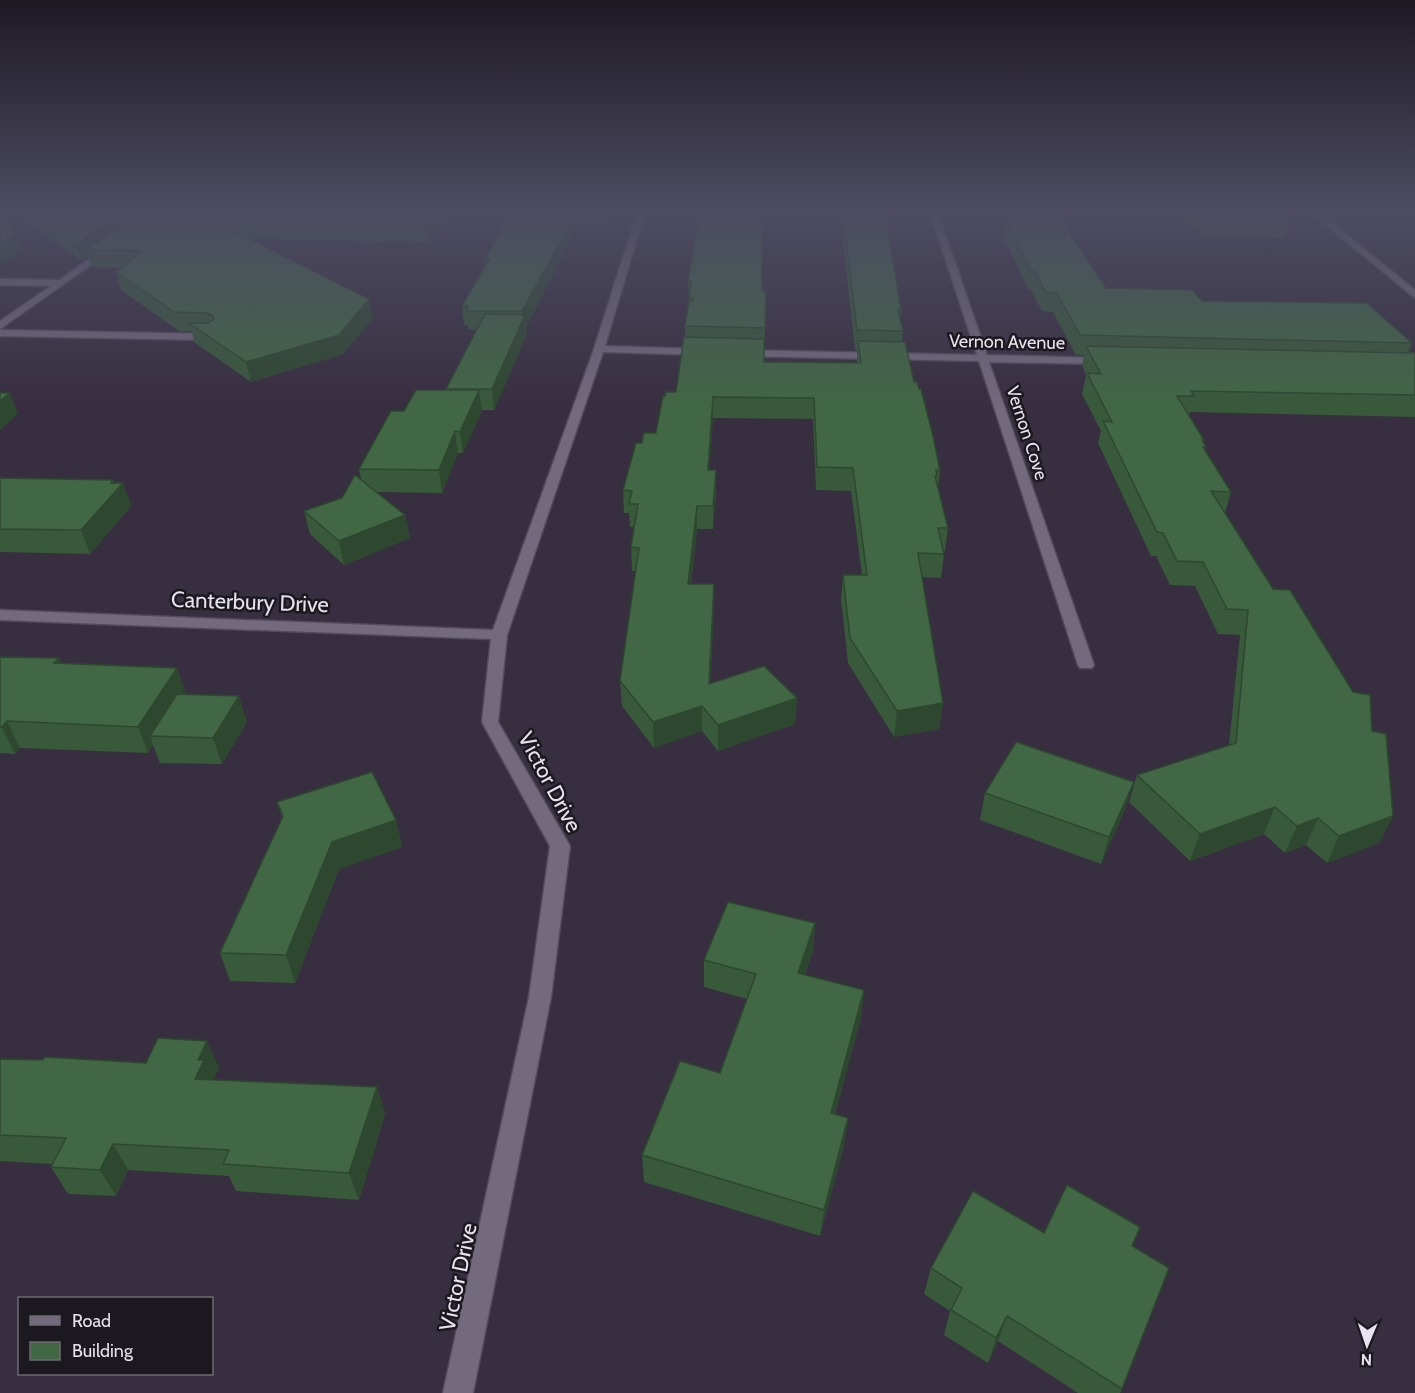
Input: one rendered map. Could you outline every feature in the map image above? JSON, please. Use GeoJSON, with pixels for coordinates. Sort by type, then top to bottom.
{"type":"FeatureCollection","features":[{"type":"Feature","properties":{"kind":"street"},"geometry":{"type":"LineString","coordinates":[[0,326],[67,278]]}},
{"type":"Feature","properties":{"kind":"street","name":"Victor Drive"},"geometry":{"type":"LineString","coordinates":[[458,1393],[540,997],[560,846],[490,722],[499,634],[599,349],[621,278]]}},
{"type":"Feature","properties":{"kind":"street","name":"Vernon Cove"},"geometry":{"type":"LineString","coordinates":[[956,278],[1086,664]]}},
{"type":"Feature","properties":{"kind":"street"},"geometry":{"type":"LineString","coordinates":[[1394,278],[1415,295]]}},
{"type":"Feature","properties":{"kind":"street"},"geometry":{"type":"LineString","coordinates":[[0,282],[60,283]]}},
{"type":"Feature","properties":{"kind":"street"},"geometry":{"type":"LineString","coordinates":[[0,333],[212,337]]}},
{"type":"Feature","properties":{"kind":"street"},"geometry":{"type":"LineString","coordinates":[[599,349],[715,352]]}},
{"type":"Feature","properties":{"kind":"street","name":"Vernon Avenue"},"geometry":{"type":"LineString","coordinates":[[727,352],[1115,361]]}},
{"type":"Feature","properties":{"kind":"street","name":"Canterbury Drive"},"geometry":{"type":"LineString","coordinates":[[0,615],[499,634]]}},
{"type":"Feature","properties":{"kind":"building"},"geometry":{"type":"Polygon","coordinates":[[[125,278],[327,278],[369,299],[339,335],[246,362],[189,323],[208,323],[214,319],[213,316],[207,313],[174,312],[125,278]]]}},
{"type":"Feature","properties":{"kind":"building"},"geometry":{"type":"Polygon","coordinates":[[[478,278],[540,278],[522,311],[466,311],[468,306],[462,306],[478,278]]]}},
{"type":"Feature","properties":{"kind":"building"},"geometry":{"type":"Polygon","coordinates":[[[689,278],[762,278],[762,291],[766,291],[765,328],[685,326],[689,301],[693,301],[693,298],[689,298],[691,281],[688,281],[689,278]]]}},
{"type":"Feature","properties":{"kind":"building"},"geometry":{"type":"Polygon","coordinates":[[[851,278],[896,278],[901,309],[898,309],[903,331],[857,330],[851,278]]]}},
{"type":"Feature","properties":{"kind":"building"},"geometry":{"type":"Polygon","coordinates":[[[1038,278],[1099,278],[1106,288],[1192,290],[1202,301],[1367,303],[1412,343],[1080,335],[1057,293],[1046,293],[1038,278]]]}},
{"type":"Feature","properties":{"kind":"building"},"geometry":{"type":"Polygon","coordinates":[[[485,314],[525,315],[492,389],[446,389],[485,314]]]}},
{"type":"Feature","properties":{"kind":"building"},"geometry":{"type":"Polygon","coordinates":[[[684,337],[764,339],[764,362],[861,363],[858,341],[905,342],[914,382],[917,382],[921,389],[933,436],[940,471],[936,470],[937,476],[935,476],[948,528],[938,528],[944,554],[918,553],[943,703],[897,711],[850,638],[843,575],[867,575],[853,468],[817,467],[814,398],[713,397],[708,470],[716,470],[713,506],[697,506],[688,584],[714,584],[709,684],[764,666],[797,698],[718,725],[702,706],[653,722],[620,681],[639,548],[631,547],[638,504],[629,504],[632,491],[623,490],[636,443],[642,443],[644,433],[656,433],[663,396],[666,392],[676,392],[684,337]]]}},
{"type":"Feature","properties":{"kind":"building"},"geometry":{"type":"Polygon","coordinates":[[[1086,346],[1415,353],[1415,395],[1191,391],[1194,396],[1177,396],[1204,440],[1202,440],[1206,447],[1203,447],[1231,492],[1211,491],[1273,589],[1290,590],[1353,692],[1370,695],[1372,731],[1386,734],[1393,816],[1339,836],[1318,818],[1297,826],[1275,807],[1200,834],[1137,775],[1236,743],[1248,610],[1227,609],[1203,562],[1177,561],[1163,533],[1157,532],[1103,421],[1112,422],[1087,373],[1101,374],[1086,346]]]}},
{"type":"Feature","properties":{"kind":"building"},"geometry":{"type":"Polygon","coordinates":[[[416,390],[479,390],[460,432],[455,431],[439,470],[359,469],[391,411],[404,411],[416,390]]]}},
{"type":"Feature","properties":{"kind":"building"},"geometry":{"type":"Polygon","coordinates":[[[0,393],[10,393],[0,401],[0,393]]]}},
{"type":"Feature","properties":{"kind":"building"},"geometry":{"type":"Polygon","coordinates":[[[355,475],[405,515],[339,541],[304,511],[342,498],[355,475]]]}},
{"type":"Feature","properties":{"kind":"building"},"geometry":{"type":"Polygon","coordinates":[[[0,478],[113,480],[111,483],[123,483],[81,530],[0,529],[0,478]]]}},
{"type":"Feature","properties":{"kind":"building"},"geometry":{"type":"Polygon","coordinates":[[[0,657],[59,658],[54,663],[177,668],[138,727],[7,721],[0,727],[0,657]]]}},
{"type":"Feature","properties":{"kind":"building"},"geometry":{"type":"Polygon","coordinates":[[[177,694],[239,696],[213,738],[150,736],[177,694]]]}},
{"type":"Feature","properties":{"kind":"building"},"geometry":{"type":"Polygon","coordinates":[[[1016,742],[1134,782],[1109,837],[985,793],[1016,742]]]}},
{"type":"Feature","properties":{"kind":"building"},"geometry":{"type":"Polygon","coordinates":[[[372,772],[396,820],[332,842],[286,955],[220,953],[283,816],[277,802],[372,772]]]}},
{"type":"Feature","properties":{"kind":"building"},"geometry":{"type":"Polygon","coordinates":[[[728,902],[815,923],[798,973],[864,990],[831,1113],[848,1118],[824,1210],[642,1155],[680,1061],[720,1073],[756,974],[704,960],[728,902]]]}},
{"type":"Feature","properties":{"kind":"building"},"geometry":{"type":"Polygon","coordinates":[[[158,1038],[207,1041],[198,1060],[204,1060],[195,1079],[377,1087],[349,1173],[223,1164],[229,1150],[113,1144],[100,1170],[51,1167],[66,1138],[0,1135],[0,1059],[43,1060],[45,1057],[146,1063],[158,1038]]]}},
{"type":"Feature","properties":{"kind":"building"},"geometry":{"type":"Polygon","coordinates":[[[1067,1185],[1140,1227],[1132,1246],[1169,1268],[1122,1389],[1007,1316],[996,1338],[951,1310],[962,1288],[931,1268],[973,1191],[1044,1233],[1067,1185]]]}}]}
